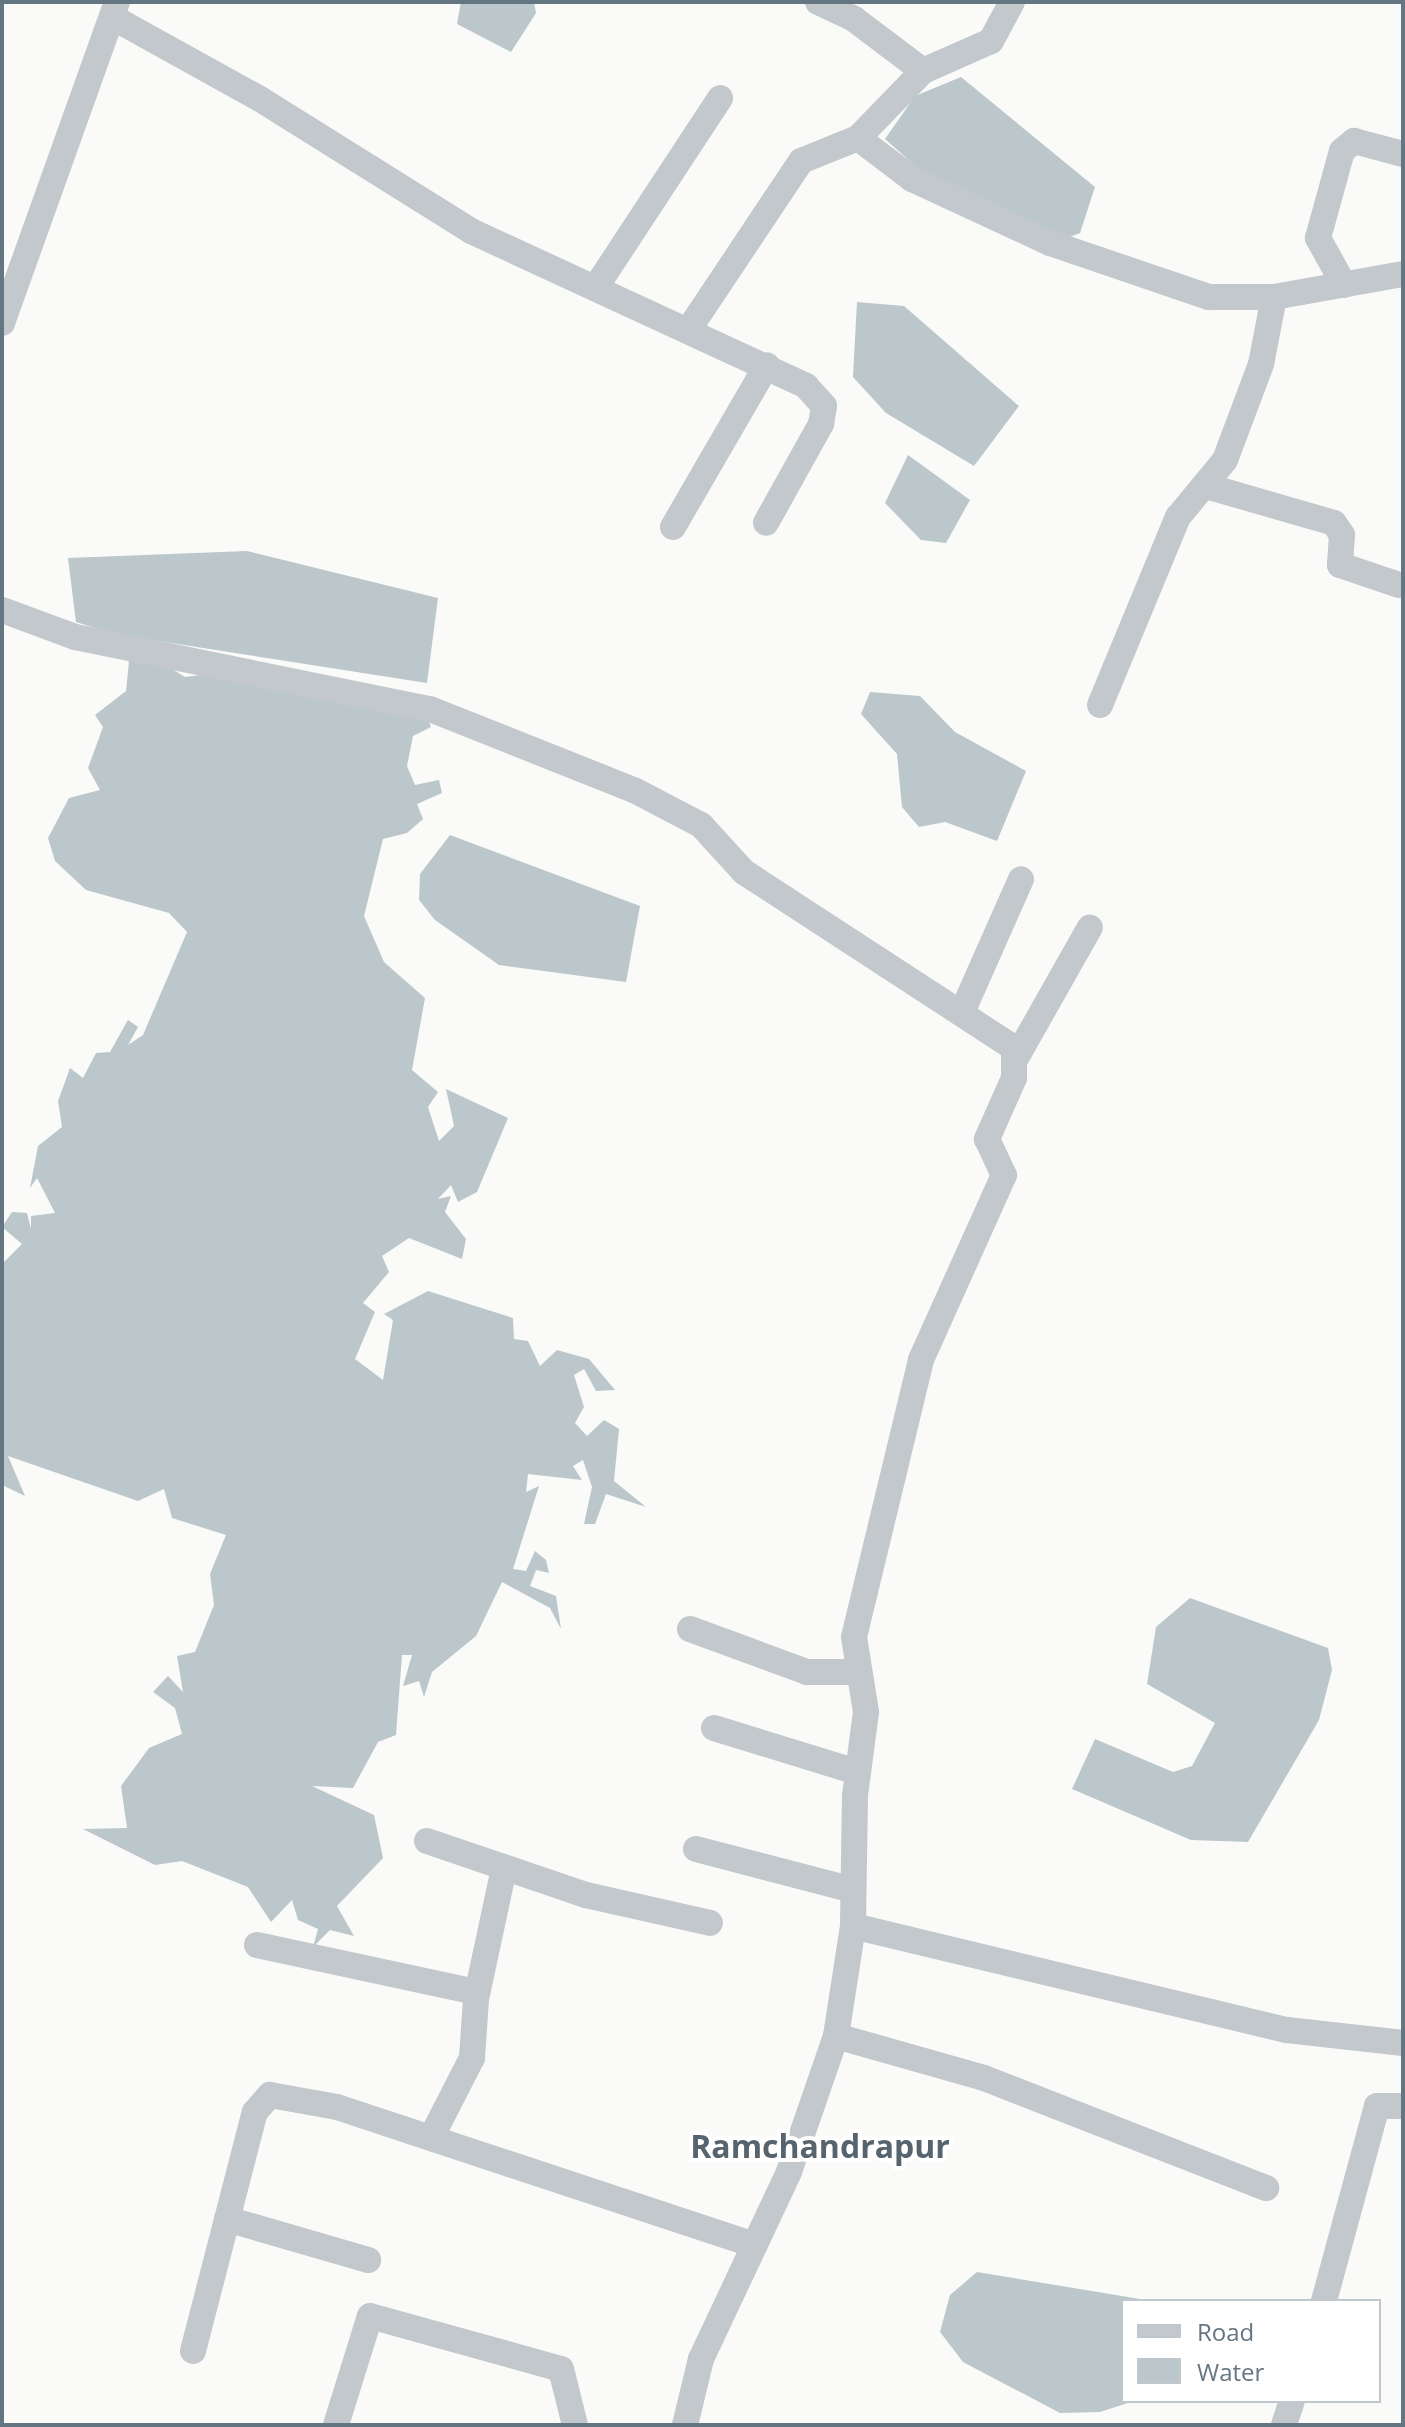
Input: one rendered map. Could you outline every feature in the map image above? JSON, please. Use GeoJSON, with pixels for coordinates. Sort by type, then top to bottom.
{"type":"FeatureCollection","features":[{"type":"Feature","properties":{"kind":"street"},"geometry":{"type":"LineString","coordinates":[[818,2],[854,19],[923,71]]}},
{"type":"Feature","properties":{"kind":"street"},"geometry":{"type":"LineString","coordinates":[[689,329],[801,161],[858,138],[923,71],[991,41],[1012,2]]}},
{"type":"Feature","properties":{"kind":"street"},"geometry":{"type":"LineString","coordinates":[[2,323],[14,254],[114,10],[471,231],[767,365],[806,386],[824,406],[821,424],[766,523]]}},
{"type":"Feature","properties":{"kind":"street"},"geometry":{"type":"LineString","coordinates":[[596,287],[720,98]]}},
{"type":"Feature","properties":{"kind":"street"},"geometry":{"type":"LineString","coordinates":[[858,138],[912,179],[1094,260],[1209,297],[1274,297],[1403,274]]}},
{"type":"Feature","properties":{"kind":"street"},"geometry":{"type":"LineString","coordinates":[[1344,285],[1318,238],[1342,151],[1354,141],[1403,154]]}},
{"type":"Feature","properties":{"kind":"street"},"geometry":{"type":"LineString","coordinates":[[1100,705],[1178,517],[1221,470],[1261,364],[1274,297]]}},
{"type":"Feature","properties":{"kind":"street"},"geometry":{"type":"LineString","coordinates":[[673,527],[767,365]]}},
{"type":"Feature","properties":{"kind":"street"},"geometry":{"type":"LineString","coordinates":[[1206,486],[1334,523],[1342,535],[1340,565],[1399,585]]}},
{"type":"Feature","properties":{"kind":"street"},"geometry":{"type":"LineString","coordinates":[[2,610],[75,637],[430,709],[634,790],[701,825],[744,872],[1007,1039],[1016,1058]]}},
{"type":"Feature","properties":{"kind":"street"},"geometry":{"type":"LineString","coordinates":[[963,1010],[1021,879]]}},
{"type":"Feature","properties":{"kind":"street"},"geometry":{"type":"LineString","coordinates":[[685,2425],[701,2359],[789,2172],[836,2036],[853,1926],[857,1772],[866,1712],[854,1637],[921,1360],[1004,1175],[987,1139],[1016,1058],[1090,927]]}},
{"type":"Feature","properties":{"kind":"street"},"geometry":{"type":"LineString","coordinates":[[690,1629],[807,1672],[859,1672]]}},
{"type":"Feature","properties":{"kind":"street"},"geometry":{"type":"LineString","coordinates":[[714,1728],[857,1772]]}},
{"type":"Feature","properties":{"kind":"street"},"geometry":{"type":"LineString","coordinates":[[427,1841],[586,1895],[710,1923]]}},
{"type":"Feature","properties":{"kind":"street"},"geometry":{"type":"LineString","coordinates":[[696,1849],[853,1890]]}},
{"type":"Feature","properties":{"kind":"street"},"geometry":{"type":"LineString","coordinates":[[431,2138],[472,2058],[477,1992],[504,1868]]}},
{"type":"Feature","properties":{"kind":"street"},"geometry":{"type":"LineString","coordinates":[[853,1926],[1287,2030],[1403,2043]]}},
{"type":"Feature","properties":{"kind":"street"},"geometry":{"type":"LineString","coordinates":[[257,1945],[477,1992]]}},
{"type":"Feature","properties":{"kind":"street"},"geometry":{"type":"LineString","coordinates":[[836,2036],[984,2078],[1266,2188]]}},
{"type":"Feature","properties":{"kind":"street"},"geometry":{"type":"LineString","coordinates":[[193,2351],[255,2112],[270,2095],[337,2107],[755,2245]]}},
{"type":"Feature","properties":{"kind":"street"},"geometry":{"type":"LineString","coordinates":[[1325,2299],[1377,2106],[1403,2106]]}},
{"type":"Feature","properties":{"kind":"street"},"geometry":{"type":"LineString","coordinates":[[227,2219],[368,2260]]}},
{"type":"Feature","properties":{"kind":"street"},"geometry":{"type":"LineString","coordinates":[[336,2425],[370,2316],[561,2369],[575,2425]]}},
{"type":"Feature","properties":{"kind":"street"},"geometry":{"type":"LineString","coordinates":[[1284,2425],[1291,2403]]}},
{"type":"Feature","properties":{"kind":"water"},"geometry":{"type":"Polygon","coordinates":[[[461,2],[534,2],[536,13],[511,52],[457,24],[461,2]]]}},
{"type":"Feature","properties":{"kind":"water"},"geometry":{"type":"Polygon","coordinates":[[[961,77],[1095,187],[1080,233],[1056,242],[941,189],[885,139],[915,96],[961,77]]]}},
{"type":"Feature","properties":{"kind":"water"},"geometry":{"type":"Polygon","coordinates":[[[857,302],[904,306],[1019,406],[974,466],[886,413],[853,377],[857,302]]]}},
{"type":"Feature","properties":{"kind":"water"},"geometry":{"type":"Polygon","coordinates":[[[908,455],[970,500],[946,543],[921,540],[885,503],[908,455]]]}},
{"type":"Feature","properties":{"kind":"water"},"geometry":{"type":"Polygon","coordinates":[[[247,551],[438,598],[427,683],[113,634],[76,622],[68,558],[247,551]]]}},
{"type":"Feature","properties":{"kind":"water"},"geometry":{"type":"Polygon","coordinates":[[[152,657],[185,677],[240,670],[426,714],[431,727],[413,736],[407,766],[415,785],[439,780],[442,793],[417,804],[423,819],[407,833],[383,839],[364,916],[384,962],[425,998],[412,1070],[438,1092],[428,1107],[439,1141],[454,1126],[446,1089],[508,1118],[477,1192],[458,1202],[451,1185],[438,1199],[451,1196],[445,1212],[466,1239],[462,1259],[409,1238],[382,1256],[389,1272],[363,1303],[375,1312],[355,1359],[383,1380],[393,1320],[384,1314],[428,1291],[513,1318],[514,1339],[528,1341],[540,1366],[557,1350],[589,1359],[615,1390],[596,1391],[584,1369],[574,1375],[584,1407],[575,1423],[587,1436],[604,1420],[619,1429],[614,1481],[646,1507],[606,1494],[595,1524],[584,1524],[592,1487],[583,1460],[573,1466],[582,1480],[528,1474],[526,1492],[539,1486],[513,1569],[526,1571],[535,1551],[546,1560],[549,1573],[536,1570],[530,1586],[556,1596],[561,1629],[550,1608],[502,1582],[476,1636],[432,1672],[424,1697],[419,1681],[403,1686],[412,1655],[402,1655],[396,1735],[378,1742],[353,1788],[312,1786],[374,1815],[383,1858],[337,1906],[354,1936],[330,1930],[313,1947],[318,1929],[298,1920],[292,1900],[271,1922],[248,1887],[182,1861],[155,1865],[83,1829],[127,1828],[121,1786],[149,1748],[182,1734],[175,1708],[153,1692],[168,1676],[183,1692],[177,1656],[195,1652],[214,1605],[210,1574],[226,1535],[172,1518],[164,1489],[138,1501],[8,1456],[25,1496],[2,1485],[2,1264],[22,1244],[2,1227],[12,1212],[27,1213],[31,1229],[31,1216],[55,1213],[37,1178],[30,1188],[38,1146],[62,1127],[58,1101],[70,1068],[83,1078],[96,1053],[110,1052],[128,1020],[138,1027],[128,1045],[143,1035],[187,932],[169,913],[86,890],[55,861],[48,838],[69,798],[100,790],[88,768],[103,727],[95,715],[126,691],[129,661],[152,657]]]}},
{"type":"Feature","properties":{"kind":"water"},"geometry":{"type":"Polygon","coordinates":[[[870,692],[920,696],[955,732],[1026,771],[997,841],[945,822],[919,827],[902,807],[897,754],[861,714],[870,692]]]}},
{"type":"Feature","properties":{"kind":"water"},"geometry":{"type":"Polygon","coordinates":[[[450,835],[640,906],[626,982],[499,965],[435,920],[419,900],[420,874],[450,835]]]}},
{"type":"Feature","properties":{"kind":"water"},"geometry":{"type":"Polygon","coordinates":[[[1190,1598],[1328,1648],[1332,1670],[1319,1720],[1248,1842],[1191,1840],[1072,1789],[1095,1739],[1173,1772],[1192,1766],[1215,1723],[1147,1684],[1156,1627],[1190,1598]]]}},
{"type":"Feature","properties":{"kind":"water"},"geometry":{"type":"Polygon","coordinates":[[[977,2272],[1140,2299],[1121,2299],[1121,2403],[1128,2403],[1100,2412],[1060,2413],[963,2362],[940,2332],[950,2295],[977,2272]]]}},
{"type":"Feature","properties":{"kind":"district","name":"Ramchandrapur"},"geometry":{"type":"Point","coordinates":[820,2146]}}]}
